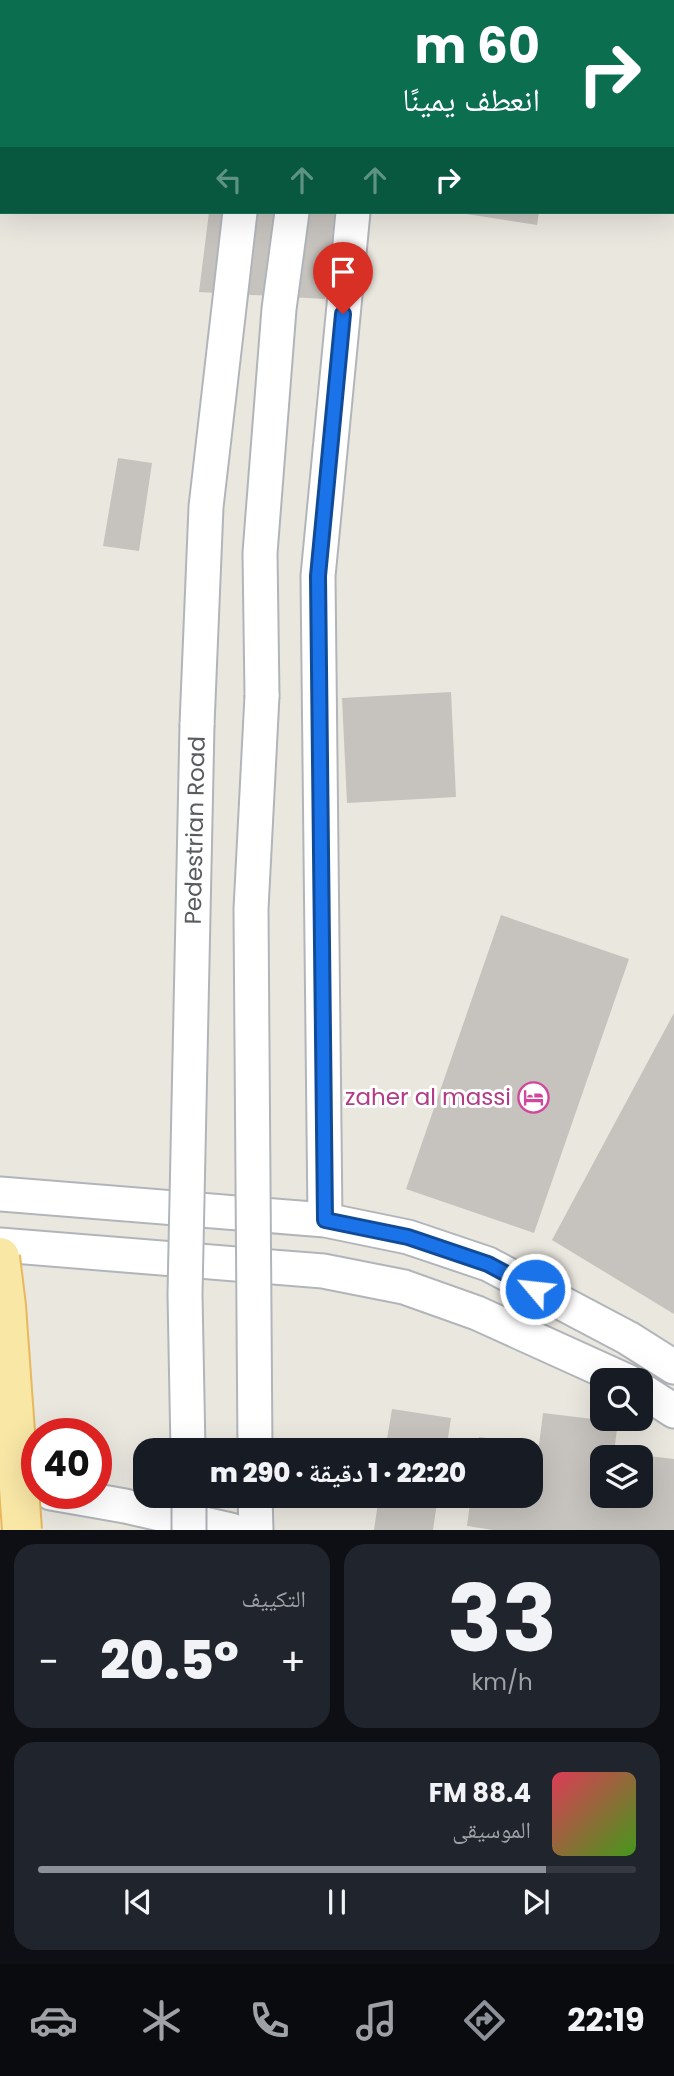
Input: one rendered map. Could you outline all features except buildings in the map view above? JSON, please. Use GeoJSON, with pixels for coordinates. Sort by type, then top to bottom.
{"type":"FeatureCollection","features":[{"type":"Feature","properties":{"kind":"main road"},"geometry":{"type":"LineString","coordinates":[[0,1257],[22,1530]]}},
{"type":"Feature","properties":{"kind":"street","name":"Pedestrian Road"},"geometry":{"type":"LineString","coordinates":[[188,1438],[185,1280],[197,725],[206,507],[240,214]]}},
{"type":"Feature","properties":{"kind":"street"},"geometry":{"type":"LineString","coordinates":[[255,1438],[251,909],[262,696],[260,553],[279,309],[292,214]]}},
{"type":"Feature","properties":{"kind":"street"},"geometry":{"type":"LineString","coordinates":[[325,1220],[318,576],[353,214]]}},
{"type":"Feature","properties":{"kind":"street"},"geometry":{"type":"LineString","coordinates":[[0,1194],[325,1220],[408,1237],[488,1264],[628,1338],[674,1367]]}},
{"type":"Feature","properties":{"kind":"street"},"geometry":{"type":"LineString","coordinates":[[0,1245],[323,1271],[404,1287],[477,1313],[599,1368]]}},
{"type":"Feature","properties":{"kind":"street"},"geometry":{"type":"LineString","coordinates":[[621,1368],[628,1338]]}},
{"type":"Feature","properties":{"kind":"street"},"geometry":{"type":"LineString","coordinates":[[653,1397],[674,1411]]}},
{"type":"Feature","properties":{"kind":"street"},"geometry":{"type":"LineString","coordinates":[[0,1485],[21,1488]]}},
{"type":"Feature","properties":{"kind":"street"},"geometry":{"type":"LineString","coordinates":[[112,1504],[230,1530]]}},
{"type":"Feature","properties":{"kind":"street"},"geometry":{"type":"LineString","coordinates":[[189,1508],[190,1530]]}},
{"type":"Feature","properties":{"kind":"street"},"geometry":{"type":"LineString","coordinates":[[255,1508],[256,1530]]}},
{"type":"Feature","properties":{"kind":"place","name":"zaher al massi"},"geometry":{"type":"Point","coordinates":[534,1097]}},
{"type":"Feature","properties":{"kind":"route"},"geometry":{"type":"LineString","coordinates":[[343,314],[318,576],[325,1220],[408,1237],[488,1264],[535,1289]]}}]}
